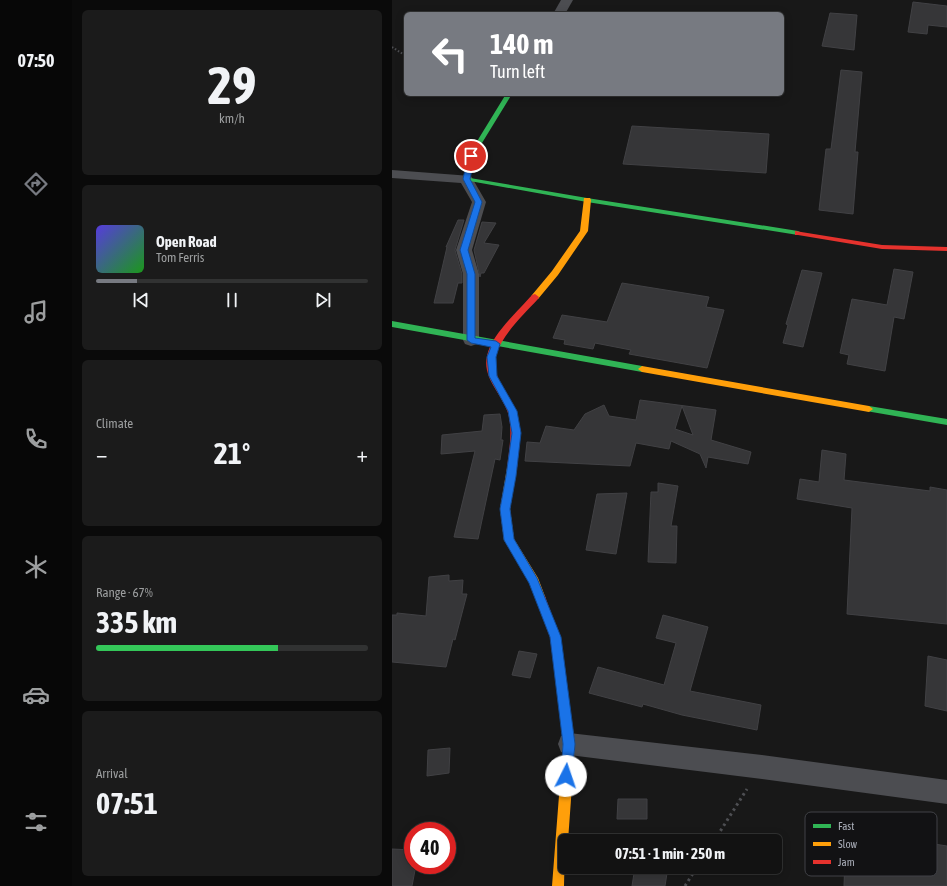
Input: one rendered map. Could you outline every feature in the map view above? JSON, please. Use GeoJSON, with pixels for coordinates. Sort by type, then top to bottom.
{"type":"FeatureCollection","features":[{"type":"Feature","properties":{"kind":"street"},"geometry":{"type":"LineString","coordinates":[[559,12],[567,0]]}},
{"type":"Feature","properties":{"kind":"street"},"geometry":{"type":"LineString","coordinates":[[471,340],[471,274],[464,250],[478,202],[466,179],[471,156],[508,96]]}},
{"type":"Feature","properties":{"kind":"street"},"geometry":{"type":"LineString","coordinates":[[392,174],[466,179],[587,200],[882,246],[947,248]]}},
{"type":"Feature","properties":{"kind":"street"},"geometry":{"type":"LineString","coordinates":[[558,886],[569,744],[556,637],[534,581],[509,540],[505,509],[511,476],[516,433],[512,411],[493,376],[491,357],[496,344],[555,273],[584,231],[587,200]]}},
{"type":"Feature","properties":{"kind":"street"},"geometry":{"type":"LineString","coordinates":[[392,324],[471,340],[947,422]]}},
{"type":"Feature","properties":{"kind":"street"},"geometry":{"type":"LineString","coordinates":[[569,744],[762,767],[947,792]]}},
{"type":"Feature","properties":{"kind":"path"},"geometry":{"type":"LineString","coordinates":[[392,48],[404,55]]}},
{"type":"Feature","properties":{"kind":"path"},"geometry":{"type":"LineString","coordinates":[[719,834],[762,767]]}},
{"type":"Feature","properties":{"kind":"path"},"geometry":{"type":"LineString","coordinates":[[685,886],[693,874]]}},
{"type":"Feature","properties":{"kind":"building"},"geometry":{"type":"Polygon","coordinates":[[[913,2],[947,6],[947,27],[928,25],[927,34],[908,32],[913,2]]]}},
{"type":"Feature","properties":{"kind":"building"},"geometry":{"type":"Polygon","coordinates":[[[830,13],[857,15],[854,50],[822,46],[830,13]]]}},
{"type":"Feature","properties":{"kind":"building"},"geometry":{"type":"Polygon","coordinates":[[[841,70],[862,72],[855,152],[858,152],[853,214],[819,210],[826,149],[831,149],[841,70]]]}},
{"type":"Feature","properties":{"kind":"building"},"geometry":{"type":"Polygon","coordinates":[[[632,126],[769,134],[766,173],[623,164],[632,126]]]}},
{"type":"Feature","properties":{"kind":"building"},"geometry":{"type":"Polygon","coordinates":[[[458,220],[464,220],[455,250],[462,274],[462,283],[458,283],[453,303],[434,303],[446,247],[458,220]]]}},
{"type":"Feature","properties":{"kind":"building"},"geometry":{"type":"Polygon","coordinates":[[[482,222],[496,223],[484,243],[499,245],[484,273],[481,273],[480,277],[474,250],[482,222]]]}},
{"type":"Feature","properties":{"kind":"building"},"geometry":{"type":"Polygon","coordinates":[[[894,269],[913,272],[904,319],[894,317],[885,371],[847,364],[849,355],[840,353],[852,299],[887,305],[894,269]]]}},
{"type":"Feature","properties":{"kind":"building"},"geometry":{"type":"Polygon","coordinates":[[[802,270],[822,273],[803,347],[783,343],[788,325],[786,324],[802,270]]]}},
{"type":"Feature","properties":{"kind":"building"},"geometry":{"type":"Polygon","coordinates":[[[622,283],[709,297],[706,307],[724,310],[707,368],[629,354],[631,350],[595,343],[593,349],[564,344],[565,340],[553,338],[562,315],[607,322],[622,283]]]}},
{"type":"Feature","properties":{"kind":"building"},"geometry":{"type":"Polygon","coordinates":[[[640,400],[716,410],[711,440],[751,452],[748,464],[708,457],[706,468],[700,454],[671,441],[669,449],[636,443],[630,466],[525,461],[527,442],[540,443],[546,426],[574,430],[585,414],[604,405],[609,416],[636,420],[640,400]],[[682,406],[675,429],[693,435],[682,406]]]}},
{"type":"Feature","properties":{"kind":"building"},"geometry":{"type":"Polygon","coordinates":[[[500,414],[502,427],[501,440],[503,440],[500,460],[495,459],[478,539],[454,537],[475,451],[441,454],[442,435],[482,431],[484,415],[500,414]]]}},
{"type":"Feature","properties":{"kind":"building"},"geometry":{"type":"Polygon","coordinates":[[[822,450],[846,454],[844,480],[930,491],[930,487],[947,490],[947,624],[847,614],[852,508],[797,499],[800,479],[819,482],[822,450]]]}},
{"type":"Feature","properties":{"kind":"building"},"geometry":{"type":"Polygon","coordinates":[[[658,483],[678,486],[671,526],[677,526],[676,563],[648,562],[651,492],[658,492],[658,483]]]}},
{"type":"Feature","properties":{"kind":"building"},"geometry":{"type":"Polygon","coordinates":[[[627,493],[616,554],[586,550],[597,494],[627,493]]]}},
{"type":"Feature","properties":{"kind":"building"},"geometry":{"type":"Polygon","coordinates":[[[449,575],[449,581],[463,580],[462,594],[467,594],[446,667],[392,662],[392,615],[397,615],[397,613],[426,616],[429,577],[449,575]]]}},
{"type":"Feature","properties":{"kind":"building"},"geometry":{"type":"Polygon","coordinates":[[[663,615],[708,627],[690,691],[761,705],[757,730],[682,715],[643,704],[642,707],[589,693],[598,667],[664,685],[676,643],[656,638],[663,615]]]}},
{"type":"Feature","properties":{"kind":"building"},"geometry":{"type":"Polygon","coordinates":[[[519,651],[537,654],[530,678],[512,675],[519,651]]]}},
{"type":"Feature","properties":{"kind":"building"},"geometry":{"type":"Polygon","coordinates":[[[928,656],[947,660],[947,711],[925,706],[928,656]]]}},
{"type":"Feature","properties":{"kind":"building"},"geometry":{"type":"Polygon","coordinates":[[[450,748],[449,773],[427,776],[428,750],[450,748]]]}},
{"type":"Feature","properties":{"kind":"building"},"geometry":{"type":"Polygon","coordinates":[[[618,799],[647,799],[647,819],[617,819],[618,799]]]}},
{"type":"Feature","properties":{"kind":"building"},"geometry":{"type":"Polygon","coordinates":[[[937,844],[947,846],[947,886],[844,886],[844,876],[937,876],[937,844]]]}},
{"type":"Feature","properties":{"kind":"building"},"geometry":{"type":"Polygon","coordinates":[[[392,849],[404,850],[404,874],[414,874],[412,886],[392,886],[392,849]]]}},
{"type":"Feature","properties":{"kind":"building"},"geometry":{"type":"Polygon","coordinates":[[[634,874],[667,874],[665,886],[632,886],[634,874]]]}},
{"type":"Feature","properties":{"kind":"traffic: fast"},"geometry":{"type":"LineString","coordinates":[[508,96],[471,156],[466,179],[587,200],[798,233]]}},
{"type":"Feature","properties":{"kind":"traffic: fast"},"geometry":{"type":"LineString","coordinates":[[392,324],[642,369]]}},
{"type":"Feature","properties":{"kind":"traffic: fast"},"geometry":{"type":"LineString","coordinates":[[869,409],[947,422]]}},
{"type":"Feature","properties":{"kind":"traffic: slow"},"geometry":{"type":"LineString","coordinates":[[535,297],[555,273],[584,231],[587,200]]}},
{"type":"Feature","properties":{"kind":"traffic: slow"},"geometry":{"type":"LineString","coordinates":[[642,369],[869,409]]}},
{"type":"Feature","properties":{"kind":"traffic: slow"},"geometry":{"type":"LineString","coordinates":[[512,468],[505,509],[509,540],[534,581],[541,599]]}},
{"type":"Feature","properties":{"kind":"traffic: slow"},"geometry":{"type":"LineString","coordinates":[[558,886],[569,744],[563,697]]}},
{"type":"Feature","properties":{"kind":"traffic: jam"},"geometry":{"type":"LineString","coordinates":[[798,233],[882,247],[947,249]]}},
{"type":"Feature","properties":{"kind":"traffic: jam"},"geometry":{"type":"LineString","coordinates":[[512,468],[515,440],[514,420],[506,399],[491,371],[491,356],[498,342],[517,317],[535,297]]}},
{"type":"Feature","properties":{"kind":"traffic: jam"},"geometry":{"type":"LineString","coordinates":[[541,599],[555,637],[563,697]]}},
{"type":"Feature","properties":{"kind":"route"},"geometry":{"type":"LineString","coordinates":[[471,156],[470,169],[466,179],[478,202],[464,250],[471,274],[471,340],[496,344],[491,357],[493,376],[512,411],[516,433],[511,476],[505,509],[509,540],[534,581],[556,637],[569,744],[566,776]]}}]}
